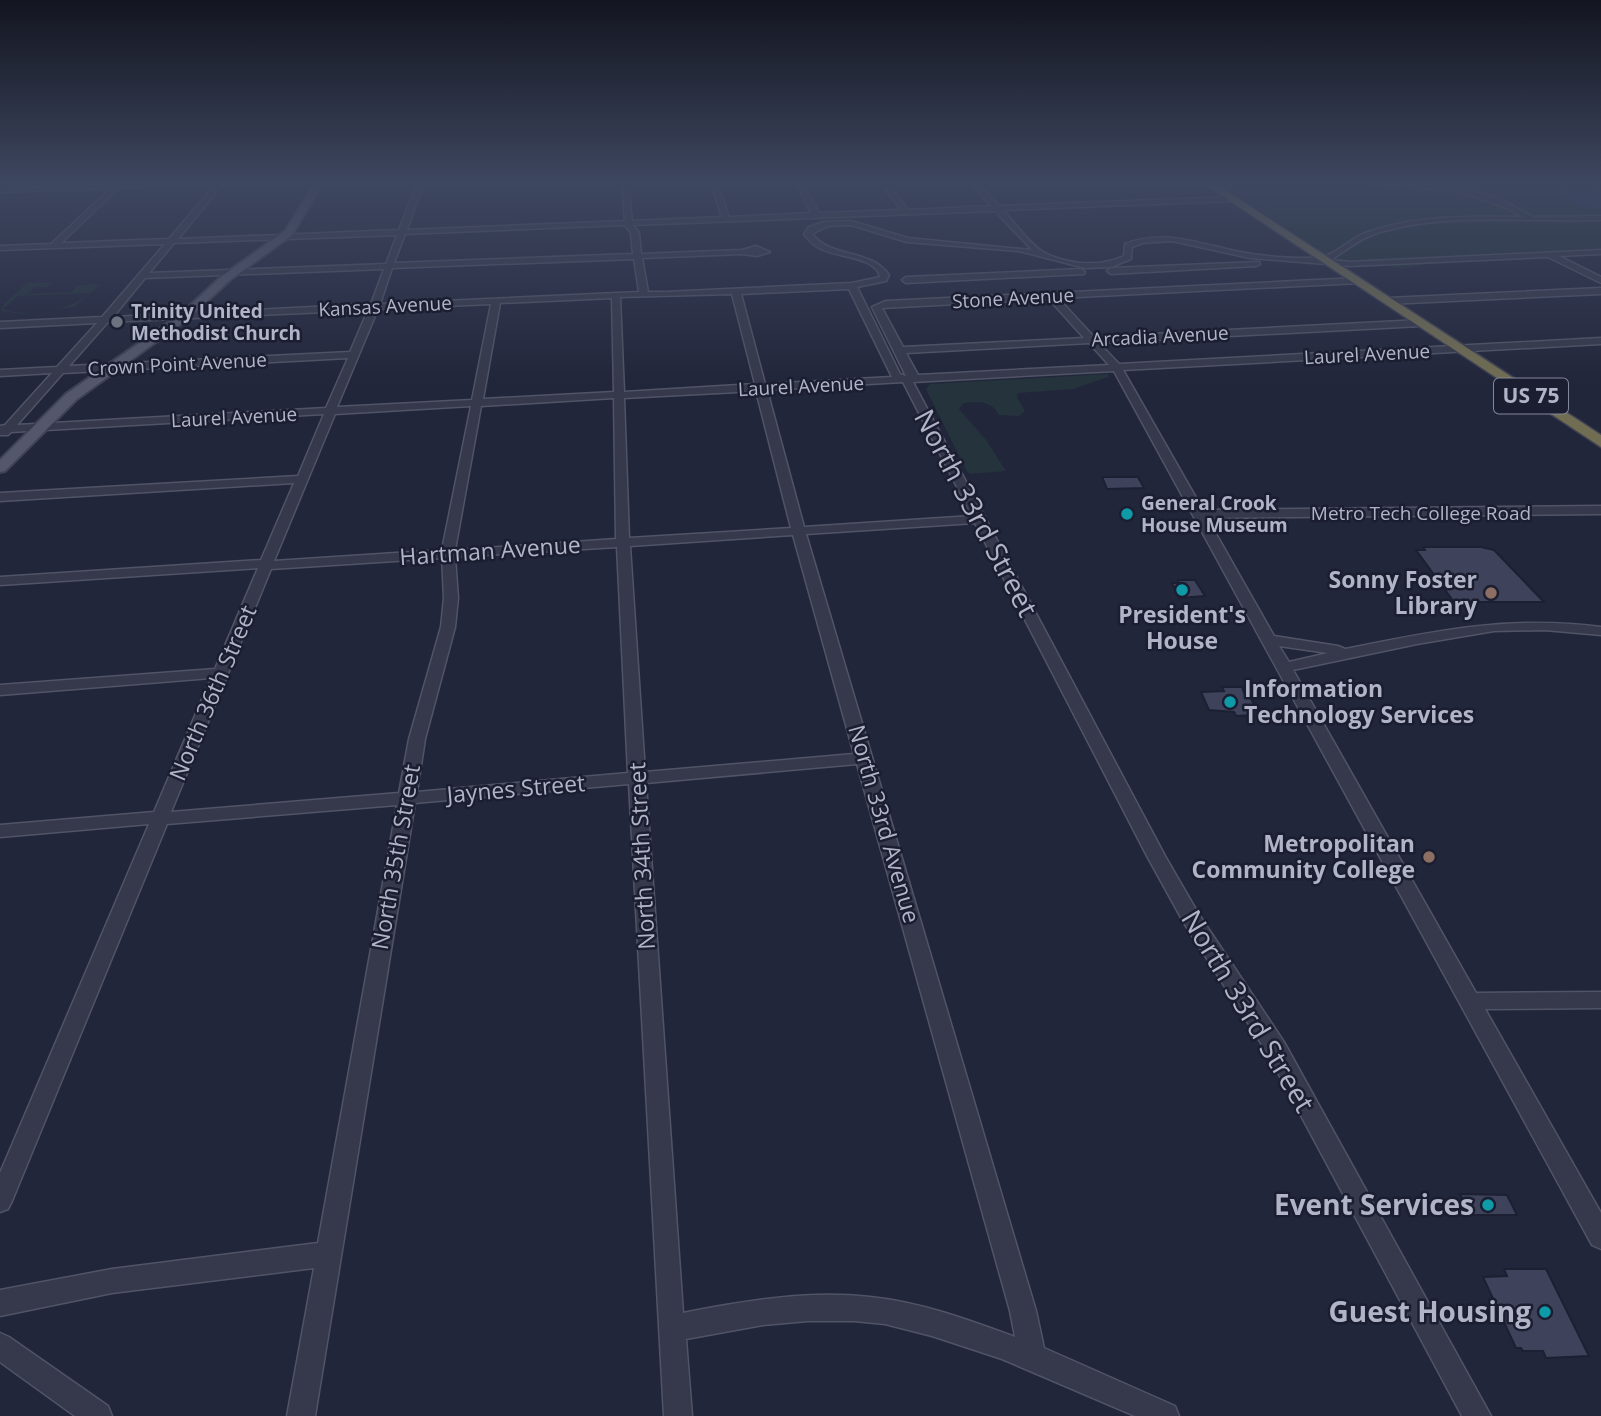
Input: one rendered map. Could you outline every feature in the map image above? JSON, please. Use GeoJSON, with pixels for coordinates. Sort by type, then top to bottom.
{"type":"FeatureCollection","features":[{"type":"Feature","properties":{"kind":"highway","name":"US 75"},"geometry":{"type":"LineString","coordinates":[[1308,249],[1601,442]]}},
{"type":"Feature","properties":{"kind":"main road"},"geometry":{"type":"LineString","coordinates":[[0,468],[71,397],[185,316],[234,272],[267,249]]}},
{"type":"Feature","properties":{"kind":"street"},"geometry":{"type":"LineString","coordinates":[[2,432],[105,320],[165,249]]}},
{"type":"Feature","properties":{"kind":"street","name":"North 36th Street"},"geometry":{"type":"LineString","coordinates":[[0,1201],[374,307],[396,249]]}},
{"type":"Feature","properties":{"kind":"street"},"geometry":{"type":"LineString","coordinates":[[637,249],[645,294]]}},
{"type":"Feature","properties":{"kind":"street","name":"Kansas Avenue"},"geometry":{"type":"LineString","coordinates":[[0,325],[616,295],[645,294],[653,299],[670,301],[853,289],[877,282],[885,275],[879,266],[829,249]]}},
{"type":"Feature","properties":{"kind":"street"},"geometry":{"type":"LineString","coordinates":[[1011,249],[1077,265],[1105,266],[1125,260],[1127,249]]}},
{"type":"Feature","properties":{"kind":"street"},"geometry":{"type":"LineString","coordinates":[[1035,249],[1060,277]]}},
{"type":"Feature","properties":{"kind":"street"},"geometry":{"type":"LineString","coordinates":[[1212,249],[1251,256],[1350,264],[1601,252]]}},
{"type":"Feature","properties":{"kind":"street"},"geometry":{"type":"LineString","coordinates":[[906,280],[1060,277],[1325,260],[1342,249]]}},
{"type":"Feature","properties":{"kind":"street"},"geometry":{"type":"LineString","coordinates":[[142,275],[742,252]]}},
{"type":"Feature","properties":{"kind":"street"},"geometry":{"type":"LineString","coordinates":[[1549,254],[1601,280]]}},
{"type":"Feature","properties":{"kind":"street","name":"Stone Avenue"},"geometry":{"type":"LineString","coordinates":[[879,305],[1051,296],[1074,291],[1357,281]]}},
{"type":"Feature","properties":{"kind":"street","name":"North 33rd Street"},"geometry":{"type":"LineString","coordinates":[[853,289],[896,376],[906,380],[1156,856],[1191,918],[1276,1048],[1477,1416]]}},
{"type":"Feature","properties":{"kind":"street"},"geometry":{"type":"LineString","coordinates":[[1388,301],[1601,291]]}},
{"type":"Feature","properties":{"kind":"street","name":"North 34th Street"},"geometry":{"type":"LineString","coordinates":[[616,295],[623,542],[662,1196],[678,1416]]}},
{"type":"Feature","properties":{"kind":"street","name":"North 33rd Avenue"},"geometry":{"type":"LineString","coordinates":[[737,295],[798,530],[1023,1311],[1032,1356]]}},
{"type":"Feature","properties":{"kind":"street"},"geometry":{"type":"LineString","coordinates":[[1051,296],[1117,369],[1601,1237]]}},
{"type":"Feature","properties":{"kind":"street","name":"North 35th Street"},"geometry":{"type":"LineString","coordinates":[[301,1416],[406,798],[424,705],[448,627],[448,554],[496,300]]}},
{"type":"Feature","properties":{"kind":"street","name":"North 33rd Street"},"geometry":{"type":"LineString","coordinates":[[879,305],[878,308],[913,376],[906,380]]}},
{"type":"Feature","properties":{"kind":"street","name":"Arcadia Avenue"},"geometry":{"type":"LineString","coordinates":[[900,350],[1420,323]]}},
{"type":"Feature","properties":{"kind":"street","name":"Laurel Avenue"},"geometry":{"type":"LineString","coordinates":[[2,432],[40,427],[1601,341]]}},
{"type":"Feature","properties":{"kind":"street"},"geometry":{"type":"LineString","coordinates":[[1586,342],[1601,350]]}},
{"type":"Feature","properties":{"kind":"street","name":"Crown Point Avenue"},"geometry":{"type":"LineString","coordinates":[[0,373],[354,355]]}},
{"type":"Feature","properties":{"kind":"street"},"geometry":{"type":"LineString","coordinates":[[0,497],[302,479]]}},
{"type":"Feature","properties":{"kind":"street","name":"Metro Tech College Road"},"geometry":{"type":"LineString","coordinates":[[1199,514],[1601,510]]}},
{"type":"Feature","properties":{"kind":"street","name":"Hartman Avenue"},"geometry":{"type":"LineString","coordinates":[[0,581],[979,519]]}},
{"type":"Feature","properties":{"kind":"street"},"geometry":{"type":"LineString","coordinates":[[1285,668],[1351,651],[1504,624],[1551,625],[1601,631]]}},
{"type":"Feature","properties":{"kind":"street"},"geometry":{"type":"LineString","coordinates":[[1269,640],[1351,651]]}},
{"type":"Feature","properties":{"kind":"street"},"geometry":{"type":"LineString","coordinates":[[0,690],[221,673]]}},
{"type":"Feature","properties":{"kind":"street","name":"Jaynes Street"},"geometry":{"type":"LineString","coordinates":[[0,831],[865,758]]}},
{"type":"Feature","properties":{"kind":"street"},"geometry":{"type":"LineString","coordinates":[[1471,1001],[1601,1000]]}},
{"type":"Feature","properties":{"kind":"street"},"geometry":{"type":"LineString","coordinates":[[0,1303],[112,1281],[329,1254]]}},
{"type":"Feature","properties":{"kind":"street"},"geometry":{"type":"LineString","coordinates":[[673,1328],[794,1309],[856,1308],[937,1324],[1032,1356],[1165,1416]]}},
{"type":"Feature","properties":{"kind":"street"},"geometry":{"type":"LineString","coordinates":[[0,1346],[98,1416]]}},
{"type":"Feature","properties":{"kind":"shaded area"},"geometry":{"type":"Polygon","coordinates":[[[1319,249],[1601,249],[1601,253],[1429,260],[1432,263],[1403,269],[1392,267],[1394,260],[1337,261],[1319,249]]]}},
{"type":"Feature","properties":{"kind":"shaded area"},"geometry":{"type":"Polygon","coordinates":[[[52,282],[47,287],[35,287],[29,293],[17,294],[71,292],[78,285],[101,284],[74,307],[51,310],[72,304],[89,293],[18,296],[3,309],[12,312],[35,312],[23,314],[0,311],[27,283],[52,282]]]}},
{"type":"Feature","properties":{"kind":"shaded area"},"geometry":{"type":"Polygon","coordinates":[[[1108,374],[1108,377],[1073,389],[1018,393],[1017,397],[1025,411],[1019,416],[999,415],[984,403],[964,403],[959,409],[986,440],[1006,471],[970,474],[926,389],[930,384],[1108,374]]]}},
{"type":"Feature","properties":{"kind":"building"},"geometry":{"type":"Polygon","coordinates":[[[1102,477],[1138,477],[1144,488],[1107,489],[1102,477]]]}},
{"type":"Feature","properties":{"kind":"building"},"geometry":{"type":"Polygon","coordinates":[[[1423,547],[1481,547],[1494,550],[1544,602],[1454,602],[1416,550],[1425,550],[1423,547]]]}},
{"type":"Feature","properties":{"kind":"building","name":"President's House"},"geometry":{"type":"Polygon","coordinates":[[[1178,580],[1195,580],[1205,596],[1179,598],[1172,583],[1179,583],[1178,580]]]}},
{"type":"Feature","properties":{"kind":"building","name":"Information Technology Services"},"geometry":{"type":"Polygon","coordinates":[[[1222,687],[1242,687],[1257,710],[1252,710],[1255,715],[1236,716],[1234,712],[1209,710],[1201,692],[1224,691],[1222,687]]]}},
{"type":"Feature","properties":{"kind":"building","name":"Event Services"},"geometry":{"type":"Polygon","coordinates":[[[1460,1194],[1507,1195],[1517,1215],[1470,1215],[1460,1194]]]}},
{"type":"Feature","properties":{"kind":"building","name":"Guest Housing"},"geometry":{"type":"Polygon","coordinates":[[[1504,1269],[1546,1269],[1589,1356],[1546,1358],[1543,1351],[1523,1351],[1516,1348],[1483,1277],[1507,1276],[1504,1269]]]}},
{"type":"Feature","properties":{"kind":"place","name":"Trinity United Methodist Church"},"geometry":{"type":"Point","coordinates":[117,322]}},
{"type":"Feature","properties":{"kind":"place","name":"General Crook House Museum"},"geometry":{"type":"Point","coordinates":[1127,514]}},
{"type":"Feature","properties":{"kind":"place","name":"President's House"},"geometry":{"type":"Point","coordinates":[1182,590]}},
{"type":"Feature","properties":{"kind":"place","name":"Sonny Foster Library"},"geometry":{"type":"Point","coordinates":[1491,593]}},
{"type":"Feature","properties":{"kind":"place","name":"Information Technology Services"},"geometry":{"type":"Point","coordinates":[1230,702]}},
{"type":"Feature","properties":{"kind":"place","name":"Metropolitan Community College"},"geometry":{"type":"Point","coordinates":[1429,857]}},
{"type":"Feature","properties":{"kind":"place","name":"Event Services"},"geometry":{"type":"Point","coordinates":[1488,1205]}},
{"type":"Feature","properties":{"kind":"place","name":"Guest Housing"},"geometry":{"type":"Point","coordinates":[1545,1312]}}]}
